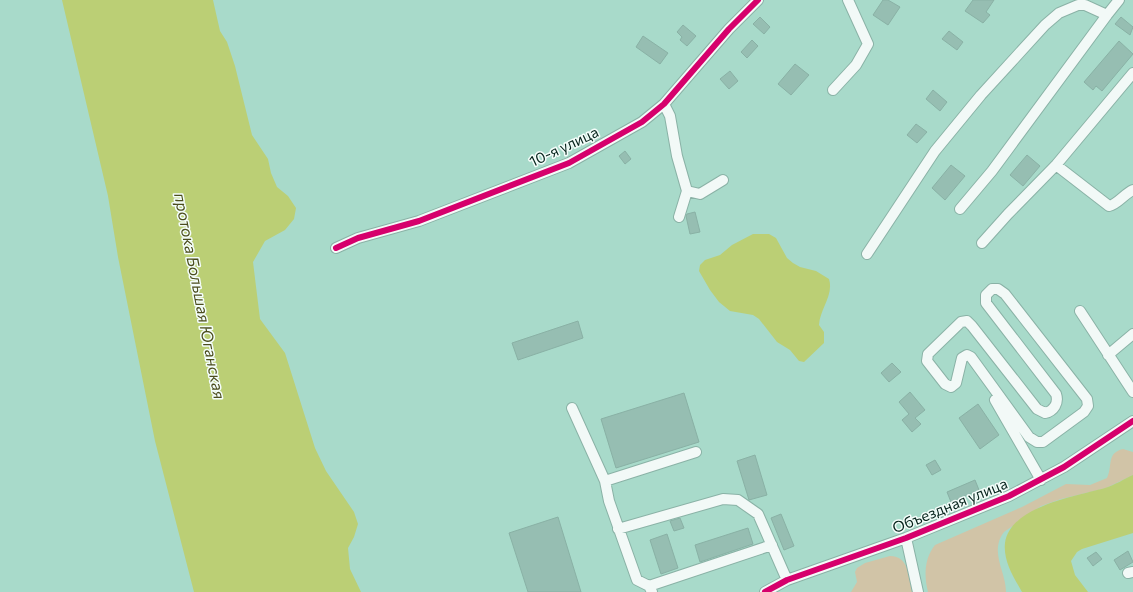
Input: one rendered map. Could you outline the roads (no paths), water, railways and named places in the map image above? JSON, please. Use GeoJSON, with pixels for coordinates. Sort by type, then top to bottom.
{"type":"FeatureCollection","features":[{"type":"Feature","properties":{"kind":"street","name":"10-я улица"},"geometry":{"type":"LineString","coordinates":[[336,248],[358,238],[419,221],[569,163],[642,122],[664,104],[729,30],[758,0]]}},
{"type":"Feature","properties":{"kind":"street"},"geometry":{"type":"LineString","coordinates":[[833,90],[856,65],[868,44],[848,0]]}},
{"type":"Feature","properties":{"kind":"street"},"geometry":{"type":"LineString","coordinates":[[960,209],[992,171],[1119,0]]}},
{"type":"Feature","properties":{"kind":"street"},"geometry":{"type":"LineString","coordinates":[[867,254],[935,151],[981,95],[1045,25],[1059,13],[1078,5],[1085,6],[1107,15]]}},
{"type":"Feature","properties":{"kind":"street"},"geometry":{"type":"LineString","coordinates":[[982,243],[1056,165],[1131,79]]}},
{"type":"Feature","properties":{"kind":"street"},"geometry":{"type":"LineString","coordinates":[[664,104],[670,116],[677,156],[687,191],[679,217]]}},
{"type":"Feature","properties":{"kind":"street"},"geometry":{"type":"LineString","coordinates":[[1056,165],[1109,206],[1114,205],[1122,196],[1133,190]]}},
{"type":"Feature","properties":{"kind":"street"},"geometry":{"type":"LineString","coordinates":[[687,191],[700,194],[723,180]]}},
{"type":"Feature","properties":{"kind":"street"},"geometry":{"type":"LineString","coordinates":[[995,289],[1002,290],[1087,399],[1088,406],[1084,412],[1043,442],[1037,442],[1029,437],[1000,396],[971,357],[967,355],[962,358],[956,383],[951,388],[945,384],[926,361],[928,354],[960,322],[967,321],[1037,409],[1045,413],[1052,410],[1057,402],[1056,394],[986,304],[986,295],[995,289]]}},
{"type":"Feature","properties":{"kind":"street"},"geometry":{"type":"LineString","coordinates":[[1080,311],[1133,392]]}},
{"type":"Feature","properties":{"kind":"street"},"geometry":{"type":"LineString","coordinates":[[1108,355],[1133,334]]}},
{"type":"Feature","properties":{"kind":"street"},"geometry":{"type":"LineString","coordinates":[[1000,396],[995,400],[1042,480]]}},
{"type":"Feature","properties":{"kind":"street"},"geometry":{"type":"LineString","coordinates":[[572,408],[605,481],[609,501],[618,529],[637,580],[650,589],[772,545]]}},
{"type":"Feature","properties":{"kind":"street","name":"Объездная улица"},"geometry":{"type":"LineString","coordinates":[[765,592],[787,580],[906,538],[1009,496],[1042,480],[1133,421]]}},
{"type":"Feature","properties":{"kind":"street"},"geometry":{"type":"LineString","coordinates":[[605,481],[696,452]]}},
{"type":"Feature","properties":{"kind":"street"},"geometry":{"type":"LineString","coordinates":[[618,529],[723,499],[731,498],[738,500],[758,514],[787,580]]}},
{"type":"Feature","properties":{"kind":"street"},"geometry":{"type":"LineString","coordinates":[[906,538],[918,592]]}},
{"type":"Feature","properties":{"kind":"water","name":"протока Большая Юганская"},"geometry":{"type":"Polygon","coordinates":[[[62,0],[213,0],[220,31],[227,42],[235,66],[252,135],[268,159],[271,173],[277,187],[288,196],[296,208],[294,219],[285,230],[265,241],[253,262],[260,319],[285,353],[315,448],[326,471],[354,512],[358,524],[354,537],[348,548],[350,569],[361,592],[194,592],[155,441],[118,257],[108,196],[62,0]]]}},
{"type":"Feature","properties":{"kind":"water"},"geometry":{"type":"Polygon","coordinates":[[[753,234],[769,234],[776,238],[787,258],[793,263],[800,267],[816,271],[829,279],[830,291],[819,325],[824,332],[824,343],[804,362],[799,361],[790,350],[777,342],[759,319],[753,315],[730,311],[719,302],[699,271],[700,265],[705,260],[720,255],[732,245],[753,234]]]}},
{"type":"Feature","properties":{"kind":"water"},"geometry":{"type":"Polygon","coordinates":[[[1133,475],[1133,533],[1082,549],[1077,552],[1071,561],[1075,575],[1088,592],[1022,592],[1007,563],[1005,550],[1005,543],[1010,530],[1019,520],[1031,511],[1046,505],[1062,499],[1109,487],[1133,475]]]}}]}
